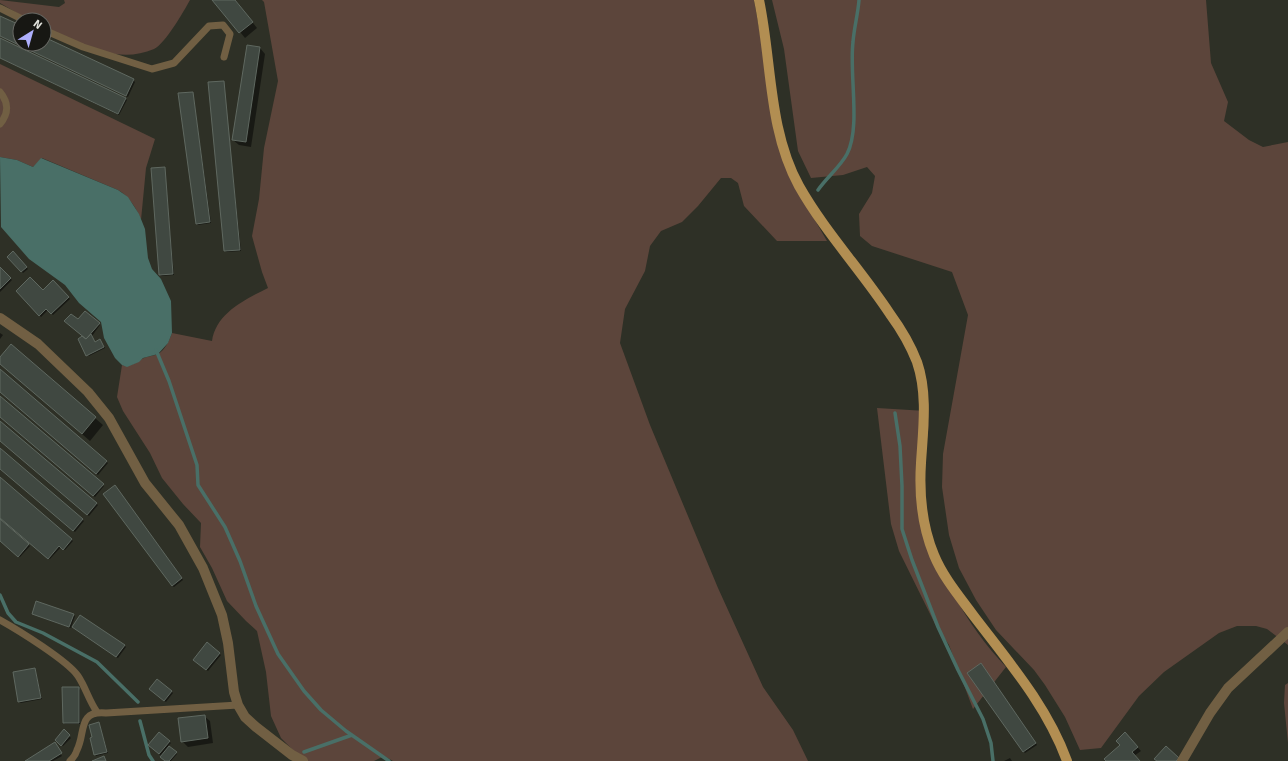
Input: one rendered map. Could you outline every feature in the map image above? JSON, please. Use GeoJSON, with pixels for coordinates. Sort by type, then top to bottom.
{"type":"FeatureCollection","features":[{"type":"Feature","properties":{"kind":"main road"},"geometry":{"type":"LineString","coordinates":[[759,0],[765,29],[777,123],[785,156],[798,185],[824,226],[878,295],[909,342],[918,364],[924,399],[921,502],[927,534],[934,555],[945,578],[1021,677],[1046,717],[1067,761]]}},
{"type":"Feature","properties":{"kind":"street"},"geometry":{"type":"LineString","coordinates":[[0,318],[38,344],[88,392],[109,418],[146,483],[189,541],[203,568],[222,615],[228,642],[234,692],[238,705],[245,717],[256,727],[292,755],[303,761]]}},
{"type":"Feature","properties":{"kind":"street"},"geometry":{"type":"LineString","coordinates":[[1182,761],[1210,713],[1228,688],[1288,632]]}},
{"type":"Feature","properties":{"kind":"lane"},"geometry":{"type":"LineString","coordinates":[[0,8],[12,14]]}},
{"type":"Feature","properties":{"kind":"lane"},"geometry":{"type":"LineString","coordinates":[[52,33],[83,47],[152,69],[174,63],[209,26],[223,25],[230,34],[224,57]]}},
{"type":"Feature","properties":{"kind":"lane"},"geometry":{"type":"LineString","coordinates":[[0,92],[7,105],[7,112],[0,124]]}},
{"type":"Feature","properties":{"kind":"lane"},"geometry":{"type":"LineString","coordinates":[[0,620],[13,627],[69,666],[78,676],[90,702],[97,712]]}},
{"type":"Feature","properties":{"kind":"lane"},"geometry":{"type":"LineString","coordinates":[[70,761],[78,749],[81,730],[90,716],[97,712],[122,712],[238,705]]}},
{"type":"Feature","properties":{"kind":"shaded area"},"geometry":{"type":"Polygon","coordinates":[[[0,0],[59,7],[65,3],[64,0],[190,0],[174,27],[158,46],[154,49],[140,53],[126,55],[112,54],[83,46],[52,32],[52,12],[15,12],[0,3],[0,0]]]}},
{"type":"Feature","properties":{"kind":"shaded area"},"geometry":{"type":"Polygon","coordinates":[[[262,0],[754,0],[771,96],[805,203],[827,241],[777,241],[744,206],[738,183],[731,178],[721,178],[698,206],[682,222],[661,231],[650,246],[645,271],[625,309],[620,343],[650,425],[718,588],[763,687],[793,730],[808,761],[393,761],[384,756],[374,761],[304,761],[281,738],[271,716],[266,672],[257,631],[227,601],[212,568],[200,547],[201,523],[162,478],[150,453],[123,411],[117,397],[122,365],[130,365],[144,358],[158,354],[165,348],[172,333],[212,341],[219,322],[233,308],[268,288],[252,236],[259,199],[264,148],[278,81],[264,2],[262,0]]]}},
{"type":"Feature","properties":{"kind":"shaded area"},"geometry":{"type":"Polygon","coordinates":[[[772,0],[1206,0],[1211,63],[1228,102],[1224,121],[1249,140],[1263,147],[1288,142],[1288,645],[1267,629],[1256,626],[1237,626],[1219,633],[1164,672],[1139,696],[1101,748],[1080,750],[1065,717],[1045,685],[1034,670],[996,630],[976,600],[959,568],[949,535],[942,487],[943,454],[968,315],[952,272],[872,246],[860,236],[859,214],[872,193],[875,176],[867,167],[843,175],[811,178],[798,151],[784,49],[772,0]]]}},
{"type":"Feature","properties":{"kind":"shaded area"},"geometry":{"type":"Polygon","coordinates":[[[0,64],[155,139],[146,168],[141,220],[132,203],[118,190],[42,158],[33,167],[17,160],[0,157],[0,64]]]}},
{"type":"Feature","properties":{"kind":"shaded area"},"geometry":{"type":"Polygon","coordinates":[[[877,408],[926,411],[928,435],[925,450],[925,493],[927,517],[932,541],[950,587],[962,609],[990,649],[1006,667],[973,709],[949,645],[935,624],[899,551],[891,524],[877,408]]]}},
{"type":"Feature","properties":{"kind":"shaded area"},"geometry":{"type":"Polygon","coordinates":[[[1288,683],[1288,743],[1284,703],[1285,685],[1288,683]]]}},
{"type":"Feature","properties":{"kind":"water"},"geometry":{"type":"Polygon","coordinates":[[[0,157],[17,160],[33,167],[41,158],[118,190],[128,197],[139,214],[145,229],[148,258],[152,269],[161,279],[171,301],[172,333],[168,343],[158,354],[143,358],[139,362],[127,367],[122,365],[115,358],[104,338],[101,322],[79,303],[65,285],[29,259],[1,227],[0,157]]]}},
{"type":"Feature","properties":{"kind":"building"},"geometry":{"type":"Polygon","coordinates":[[[212,0],[235,0],[253,22],[239,33],[212,0]]]}},
{"type":"Feature","properties":{"kind":"building"},"geometry":{"type":"Polygon","coordinates":[[[0,16],[12,21],[12,42],[0,36],[0,16]]]}},
{"type":"Feature","properties":{"kind":"building"},"geometry":{"type":"Polygon","coordinates":[[[0,38],[12,44],[12,52],[29,52],[126,98],[118,114],[0,58],[0,38]]]}},
{"type":"Feature","properties":{"kind":"building"},"geometry":{"type":"Polygon","coordinates":[[[52,41],[134,79],[126,96],[34,52],[52,52],[52,41]]]}},
{"type":"Feature","properties":{"kind":"building"},"geometry":{"type":"Polygon","coordinates":[[[247,45],[260,47],[246,142],[232,140],[247,45]]]}},
{"type":"Feature","properties":{"kind":"building"},"geometry":{"type":"Polygon","coordinates":[[[224,81],[240,250],[224,251],[208,82],[224,81]]]}},
{"type":"Feature","properties":{"kind":"building"},"geometry":{"type":"Polygon","coordinates":[[[193,92],[210,222],[196,224],[178,93],[193,92]]]}},
{"type":"Feature","properties":{"kind":"building"},"geometry":{"type":"Polygon","coordinates":[[[165,167],[173,274],[159,275],[151,168],[165,167]]]}},
{"type":"Feature","properties":{"kind":"building"},"geometry":{"type":"Polygon","coordinates":[[[13,251],[27,267],[21,272],[7,257],[13,251]]]}},
{"type":"Feature","properties":{"kind":"building"},"geometry":{"type":"Polygon","coordinates":[[[0,267],[11,278],[0,289],[0,267]]]}},
{"type":"Feature","properties":{"kind":"building"},"geometry":{"type":"Polygon","coordinates":[[[30,277],[43,290],[53,280],[69,297],[51,314],[46,309],[39,316],[16,291],[30,277]]]}},
{"type":"Feature","properties":{"kind":"building"},"geometry":{"type":"Polygon","coordinates":[[[85,311],[100,323],[86,339],[64,321],[71,314],[78,319],[85,311]]]}},
{"type":"Feature","properties":{"kind":"building"},"geometry":{"type":"Polygon","coordinates":[[[91,334],[95,342],[100,339],[104,347],[86,356],[78,339],[82,336],[86,339],[91,334]]]}},
{"type":"Feature","properties":{"kind":"building"},"geometry":{"type":"Polygon","coordinates":[[[11,344],[96,417],[82,434],[0,364],[0,357],[11,344]]]}},
{"type":"Feature","properties":{"kind":"building"},"geometry":{"type":"Polygon","coordinates":[[[0,369],[107,461],[96,474],[0,392],[0,369]]]}},
{"type":"Feature","properties":{"kind":"building"},"geometry":{"type":"Polygon","coordinates":[[[0,396],[104,484],[93,496],[0,417],[0,396]]]}},
{"type":"Feature","properties":{"kind":"building"},"geometry":{"type":"Polygon","coordinates":[[[0,421],[97,503],[87,515],[0,441],[0,421]]]}},
{"type":"Feature","properties":{"kind":"building"},"geometry":{"type":"Polygon","coordinates":[[[0,448],[83,519],[73,531],[0,469],[0,448]]]}},
{"type":"Feature","properties":{"kind":"building"},"geometry":{"type":"Polygon","coordinates":[[[0,477],[72,539],[63,550],[59,546],[48,559],[0,518],[0,477]]]}},
{"type":"Feature","properties":{"kind":"building"},"geometry":{"type":"Polygon","coordinates":[[[115,485],[182,578],[172,586],[103,494],[115,485]]]}},
{"type":"Feature","properties":{"kind":"building"},"geometry":{"type":"Polygon","coordinates":[[[0,519],[29,544],[18,557],[0,541],[0,519]]]}},
{"type":"Feature","properties":{"kind":"building"},"geometry":{"type":"Polygon","coordinates":[[[36,601],[74,614],[69,627],[32,614],[36,601]]]}},
{"type":"Feature","properties":{"kind":"building"},"geometry":{"type":"Polygon","coordinates":[[[80,615],[125,645],[116,657],[72,627],[80,615]]]}},
{"type":"Feature","properties":{"kind":"building"},"geometry":{"type":"Polygon","coordinates":[[[207,642],[220,653],[206,670],[193,660],[207,642]]]}},
{"type":"Feature","properties":{"kind":"building"},"geometry":{"type":"Polygon","coordinates":[[[981,663],[1036,743],[1023,752],[967,673],[981,663]]]}},
{"type":"Feature","properties":{"kind":"building"},"geometry":{"type":"Polygon","coordinates":[[[35,668],[41,698],[18,702],[13,672],[35,668]]]}},
{"type":"Feature","properties":{"kind":"building"},"geometry":{"type":"Polygon","coordinates":[[[157,679],[172,691],[164,701],[149,689],[157,679]]]}},
{"type":"Feature","properties":{"kind":"building"},"geometry":{"type":"Polygon","coordinates":[[[62,687],[79,687],[79,723],[63,723],[62,687]]]}},
{"type":"Feature","properties":{"kind":"building"},"geometry":{"type":"Polygon","coordinates":[[[205,715],[208,738],[181,742],[178,718],[205,715]]]}},
{"type":"Feature","properties":{"kind":"building"},"geometry":{"type":"Polygon","coordinates":[[[99,722],[107,752],[94,755],[89,725],[99,722]]]}},
{"type":"Feature","properties":{"kind":"building"},"geometry":{"type":"Polygon","coordinates":[[[64,729],[70,735],[61,746],[55,740],[64,729]]]}},
{"type":"Feature","properties":{"kind":"building"},"geometry":{"type":"Polygon","coordinates":[[[159,732],[170,741],[159,754],[148,745],[159,732]]]}},
{"type":"Feature","properties":{"kind":"building"},"geometry":{"type":"Polygon","coordinates":[[[1125,732],[1138,747],[1132,752],[1140,761],[1106,761],[1104,759],[1120,745],[1116,741],[1125,732]]]}},
{"type":"Feature","properties":{"kind":"building"},"geometry":{"type":"Polygon","coordinates":[[[55,742],[62,753],[49,761],[25,761],[55,742]]]}},
{"type":"Feature","properties":{"kind":"building"},"geometry":{"type":"Polygon","coordinates":[[[169,746],[177,752],[169,761],[165,761],[160,757],[169,746]]]}},
{"type":"Feature","properties":{"kind":"building"},"geometry":{"type":"Polygon","coordinates":[[[1166,746],[1179,758],[1176,761],[1157,761],[1154,759],[1166,746]]]}},
{"type":"Feature","properties":{"kind":"building"},"geometry":{"type":"Polygon","coordinates":[[[104,756],[106,761],[92,761],[104,756]]]}},
{"type":"Feature","properties":{"kind":"waterway"},"geometry":{"type":"LineString","coordinates":[[818,190],[844,159],[851,143],[854,115],[852,55],[859,0]]}},
{"type":"Feature","properties":{"kind":"waterway"},"geometry":{"type":"LineString","coordinates":[[156,350],[169,381],[197,465],[198,485],[225,527],[240,561],[256,606],[278,654],[304,691],[321,710],[346,731],[389,761]]}},
{"type":"Feature","properties":{"kind":"waterway"},"geometry":{"type":"LineString","coordinates":[[895,413],[900,446],[902,529],[912,560],[938,627],[983,719],[991,743],[993,761]]}},
{"type":"Feature","properties":{"kind":"waterway"},"geometry":{"type":"LineString","coordinates":[[0,595],[8,613],[16,622],[43,633],[97,662],[138,702]]}},
{"type":"Feature","properties":{"kind":"waterway"},"geometry":{"type":"LineString","coordinates":[[140,721],[149,755],[153,761]]}},
{"type":"Feature","properties":{"kind":"waterway"},"geometry":{"type":"LineString","coordinates":[[304,752],[352,735]]}}]}
